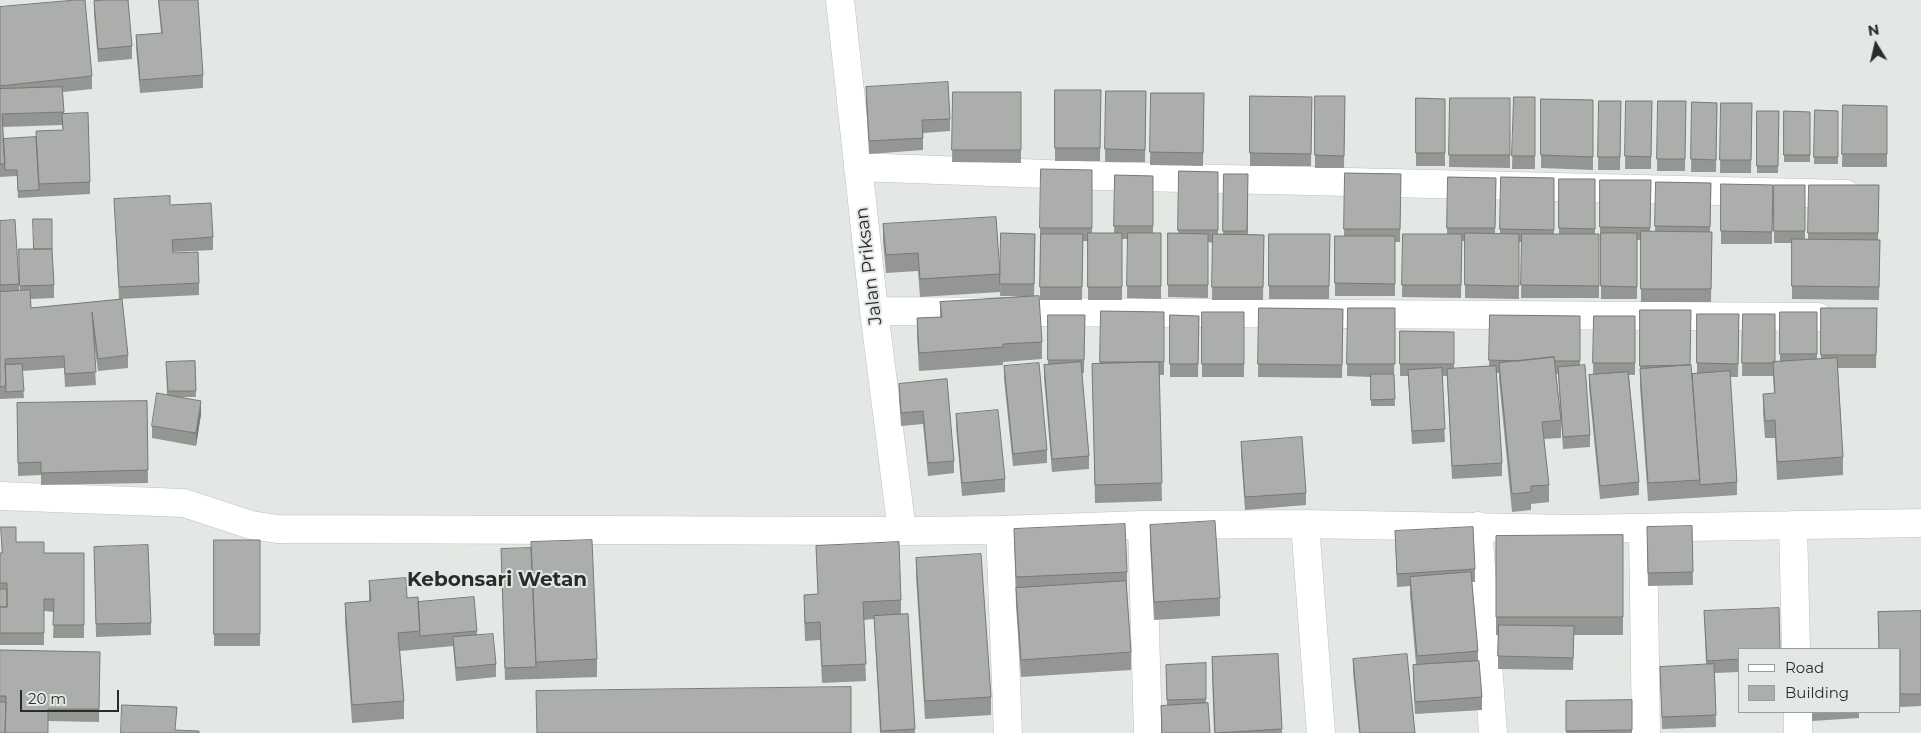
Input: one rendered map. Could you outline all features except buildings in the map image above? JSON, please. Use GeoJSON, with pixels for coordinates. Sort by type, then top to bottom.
{"type":"FeatureCollection","features":[{"type":"Feature","properties":{"kind":"street","name":"Jalan Priksan"},"geometry":{"type":"LineString","coordinates":[[840,0],[874,311],[902,531]]}},
{"type":"Feature","properties":{"kind":"street"},"geometry":{"type":"LineString","coordinates":[[858,167],[1100,176],[1867,194]]}},
{"type":"Feature","properties":{"kind":"street"},"geometry":{"type":"LineString","coordinates":[[874,311],[1818,317]]}},
{"type":"Feature","properties":{"kind":"street"},"geometry":{"type":"LineString","coordinates":[[0,496],[184,503],[251,525],[277,529],[902,531],[1142,525],[1305,524],[1573,529],[1921,523]]}},
{"type":"Feature","properties":{"kind":"street"},"geometry":{"type":"LineString","coordinates":[[1305,524],[1321,733]]}},
{"type":"Feature","properties":{"kind":"street"},"geometry":{"type":"LineString","coordinates":[[1142,525],[1148,733]]}},
{"type":"Feature","properties":{"kind":"street"},"geometry":{"type":"LineString","coordinates":[[1793,525],[1796,648]]}},
{"type":"Feature","properties":{"kind":"street"},"geometry":{"type":"LineString","coordinates":[[1478,526],[1493,733]]}},
{"type":"Feature","properties":{"kind":"street"},"geometry":{"type":"LineString","coordinates":[[1643,528],[1646,733]]}},
{"type":"Feature","properties":{"kind":"street"},"geometry":{"type":"LineString","coordinates":[[1000,530],[1008,733]]}},
{"type":"Feature","properties":{"kind":"street"},"geometry":{"type":"LineString","coordinates":[[1798,713],[1798,733]]}},
{"type":"Feature","properties":{"kind":"district","name":"Kebonsari Wetan"},"geometry":{"type":"Point","coordinates":[497,580]}}]}
